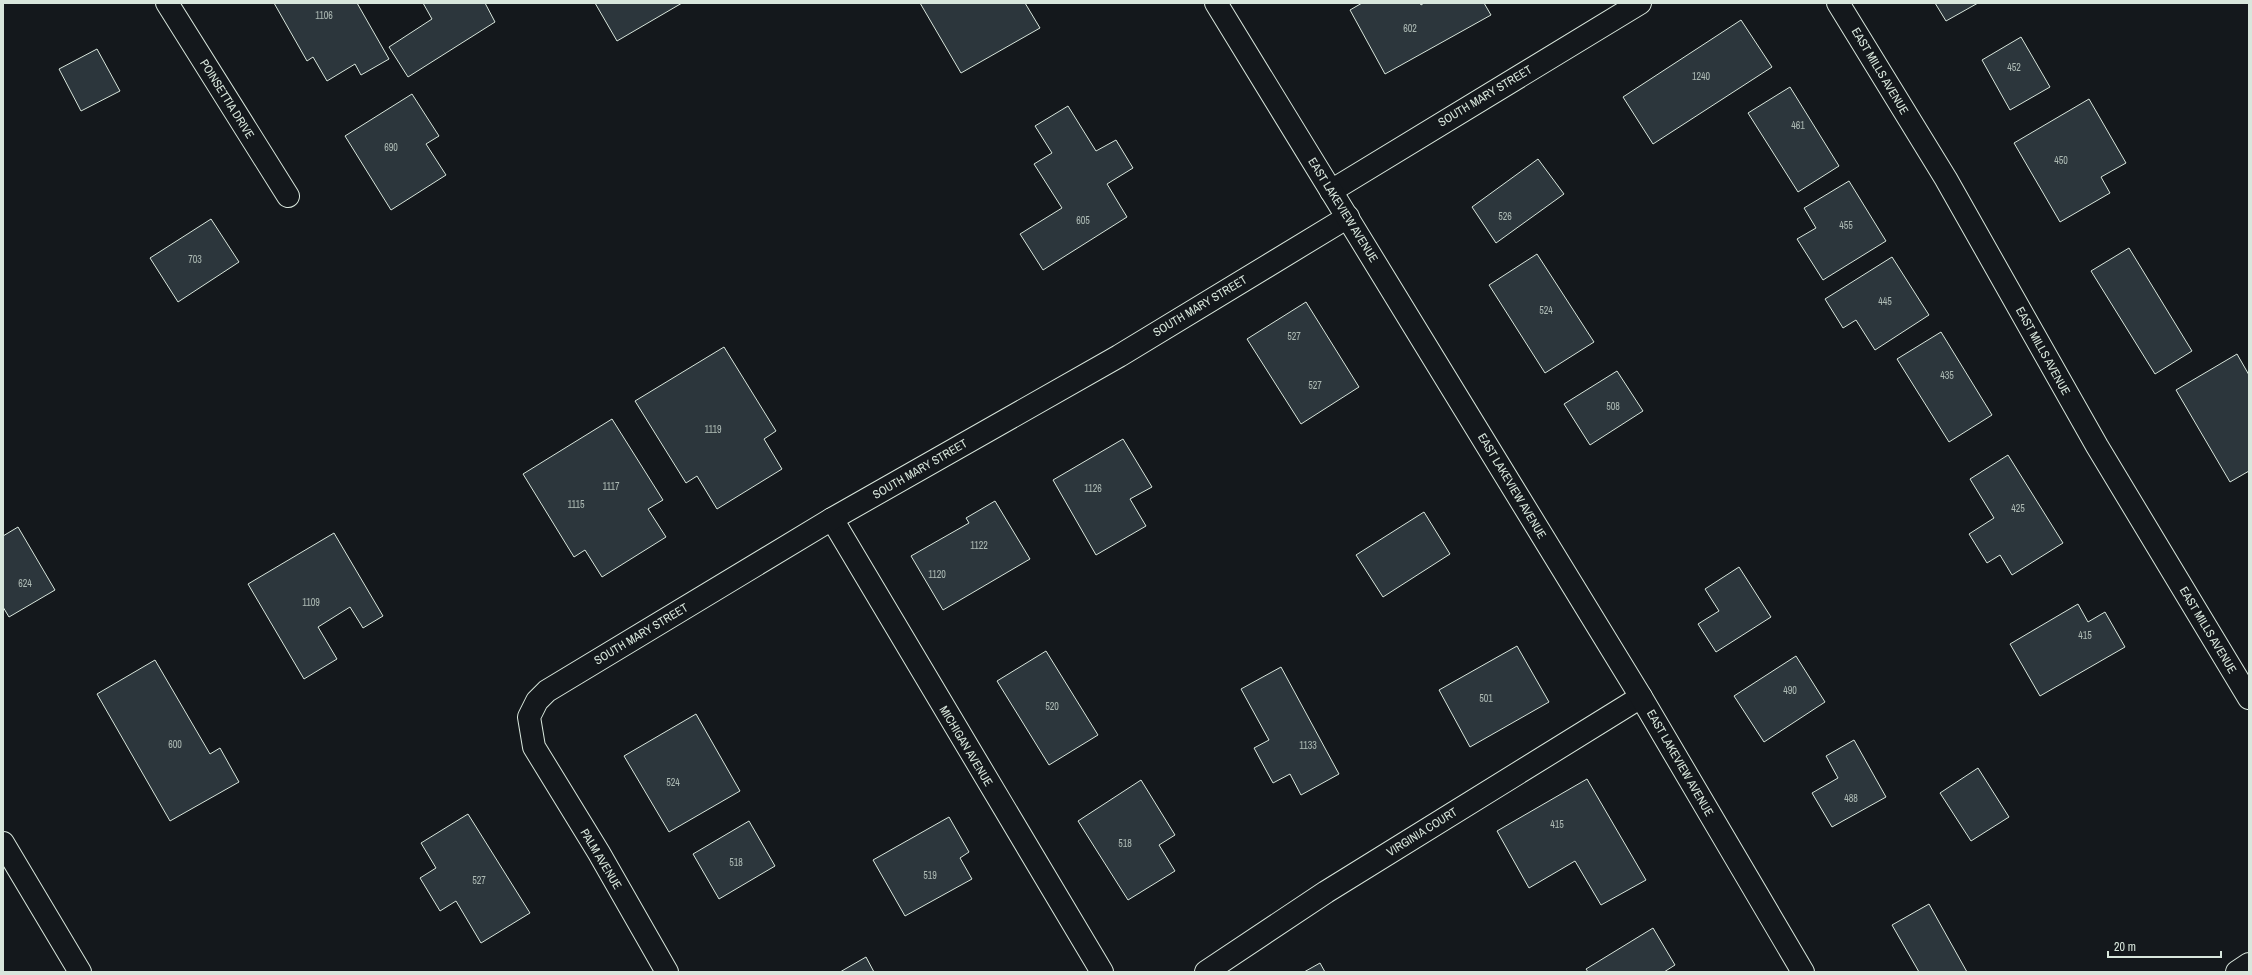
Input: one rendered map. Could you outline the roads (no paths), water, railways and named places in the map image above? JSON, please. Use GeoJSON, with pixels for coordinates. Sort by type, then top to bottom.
{"type":"FeatureCollection","features":[{"type":"Feature","properties":{"kind":"street","name":"POINSETTIA DRIVE"},"geometry":{"type":"LineString","coordinates":[[167,3],[288,196]]}},
{"type":"Feature","properties":{"kind":"street","name":"EAST LAKEVIEW AVENUE"},"geometry":{"type":"LineString","coordinates":[[1216,3],[1641,697],[1803,972]]}},
{"type":"Feature","properties":{"kind":"street","name":"SOUTH MARY STREET"},"geometry":{"type":"LineString","coordinates":[[1331,191],[1640,3]]}},
{"type":"Feature","properties":{"kind":"street","name":"EAST MILLS AVENUE"},"geometry":{"type":"LineString","coordinates":[[1838,3],[1946,179],[2097,446],[2249,698]]}},
{"type":"Feature","properties":{"kind":"street","name":"SOUTH MARY STREET"},"geometry":{"type":"LineString","coordinates":[[534,747],[529,717],[537,701],[547,691],[832,519],[1119,356],[1348,217]]}},
{"type":"Feature","properties":{"kind":"street","name":"MICHIGAN AVENUE"},"geometry":{"type":"LineString","coordinates":[[832,519],[1102,972]]}},
{"type":"Feature","properties":{"kind":"street","name":"VIRGINIA COURT"},"geometry":{"type":"LineString","coordinates":[[1206,972],[1326,892],[1641,697]]}},
{"type":"Feature","properties":{"kind":"street","name":"PALM AVENUE"},"geometry":{"type":"LineString","coordinates":[[534,747],[599,853],[667,972]]}},
{"type":"Feature","properties":{"kind":"street"},"geometry":{"type":"LineString","coordinates":[[3,843],[80,972]]}},
{"type":"Feature","properties":{"kind":"street"},"geometry":{"type":"LineString","coordinates":[[2237,972],[2249,964]]}}]}
